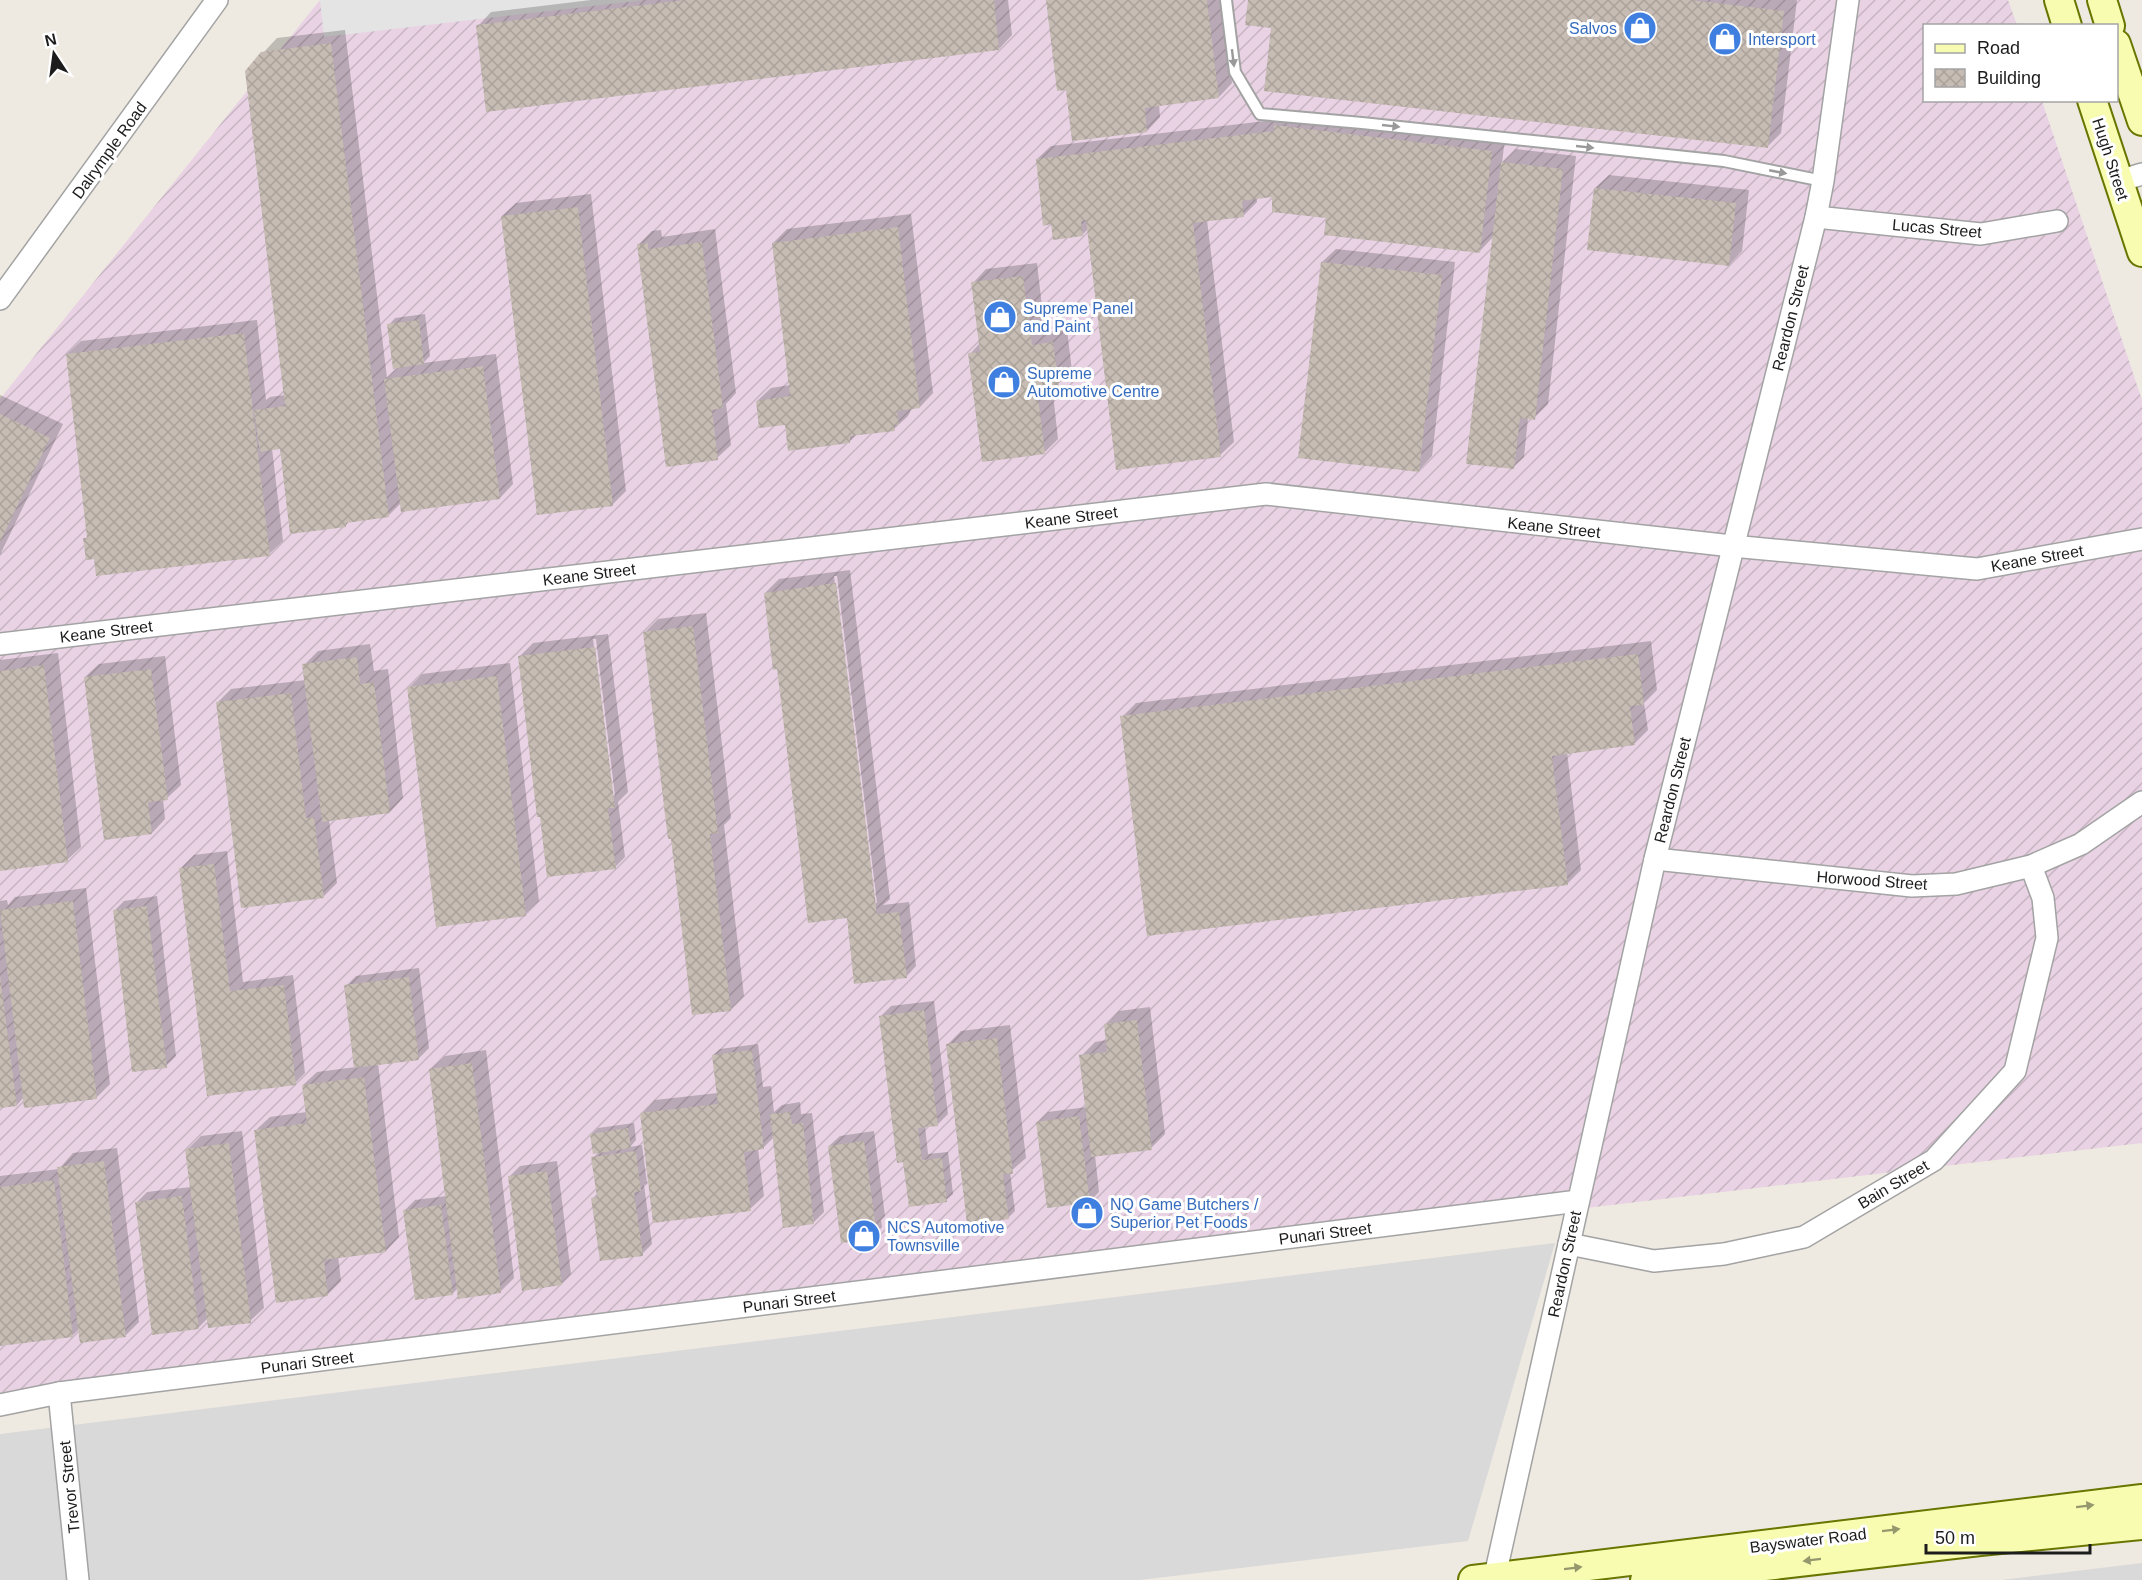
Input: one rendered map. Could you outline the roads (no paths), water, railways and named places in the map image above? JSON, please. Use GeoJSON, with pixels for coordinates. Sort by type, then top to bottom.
{"type":"FeatureCollection","features":[{"type":"Feature","properties":{"kind":"main road"},"geometry":{"type":"LineString","coordinates":[[2059,0],[2066,24]]}},
{"type":"Feature","properties":{"kind":"main road"},"geometry":{"type":"LineString","coordinates":[[2102,0],[2109,24]]}},
{"type":"Feature","properties":{"kind":"main road"},"geometry":{"type":"LineString","coordinates":[[2118,50],[2142,121]]}},
{"type":"Feature","properties":{"kind":"main road","name":"Hugh Street"},"geometry":{"type":"LineString","coordinates":[[2093,102],[2130,177],[2142,252]]}},
{"type":"Feature","properties":{"kind":"main road","name":"Bayswater Road"},"geometry":{"type":"LineString","coordinates":[[1487,1579],[2142,1499]]}},
{"type":"Feature","properties":{"kind":"main road","name":"Bayswater Road"},"geometry":{"type":"LineString","coordinates":[[1645,1580],[1980,1541],[2142,1525]]}},
{"type":"Feature","properties":{"kind":"street","name":"Dalrymple Road"},"geometry":{"type":"LineString","coordinates":[[0,299],[217,0]]}},
{"type":"Feature","properties":{"kind":"street","name":"Reardon Street"},"geometry":{"type":"LineString","coordinates":[[1487,1579],[1569,1244],[1655,859],[1816,217],[1848,0]]}},
{"type":"Feature","properties":{"kind":"street","name":"Lucas Street"},"geometry":{"type":"LineString","coordinates":[[1816,217],[1981,234],[2057,221]]}},
{"type":"Feature","properties":{"kind":"street","name":"Keane Street"},"geometry":{"type":"LineString","coordinates":[[0,644],[1266,494],[1732,546],[1977,569],[2142,539]]}},
{"type":"Feature","properties":{"kind":"street","name":"Horwood Street"},"geometry":{"type":"LineString","coordinates":[[1655,859],[1912,886],[1956,884],[2031,866],[2081,844],[2142,802]]}},
{"type":"Feature","properties":{"kind":"street","name":"Bain Street"},"geometry":{"type":"LineString","coordinates":[[1569,1244],[1654,1261],[1724,1254],[1804,1238],[1934,1160],[2015,1071],[2048,938],[2043,898],[2031,866]]}},
{"type":"Feature","properties":{"kind":"street","name":"Punari Street"},"geometry":{"type":"LineString","coordinates":[[0,1405],[59,1393],[1578,1200]]}},
{"type":"Feature","properties":{"kind":"street","name":"Trevor Street"},"geometry":{"type":"LineString","coordinates":[[59,1393],[78,1580]]}},
{"type":"Feature","properties":{"kind":"lane"},"geometry":{"type":"LineString","coordinates":[[1226,0],[1235,72],[1260,114],[1724,161],[1823,181]]}},
{"type":"Feature","properties":{"kind":"place","name":"Salvos"},"geometry":{"type":"Point","coordinates":[1640,28]}},
{"type":"Feature","properties":{"kind":"place","name":"Intersport"},"geometry":{"type":"Point","coordinates":[1725,39]}},
{"type":"Feature","properties":{"kind":"place","name":"Supreme Panel and Paint"},"geometry":{"type":"Point","coordinates":[1000,317]}},
{"type":"Feature","properties":{"kind":"place","name":"Supreme Automotive Centre"},"geometry":{"type":"Point","coordinates":[1004,382]}},
{"type":"Feature","properties":{"kind":"place","name":"NQ Game Butchers / Superior Pet Foods"},"geometry":{"type":"Point","coordinates":[1087,1213]}},
{"type":"Feature","properties":{"kind":"place","name":"NCS Automotive Townsville"},"geometry":{"type":"Point","coordinates":[864,1236]}}]}
